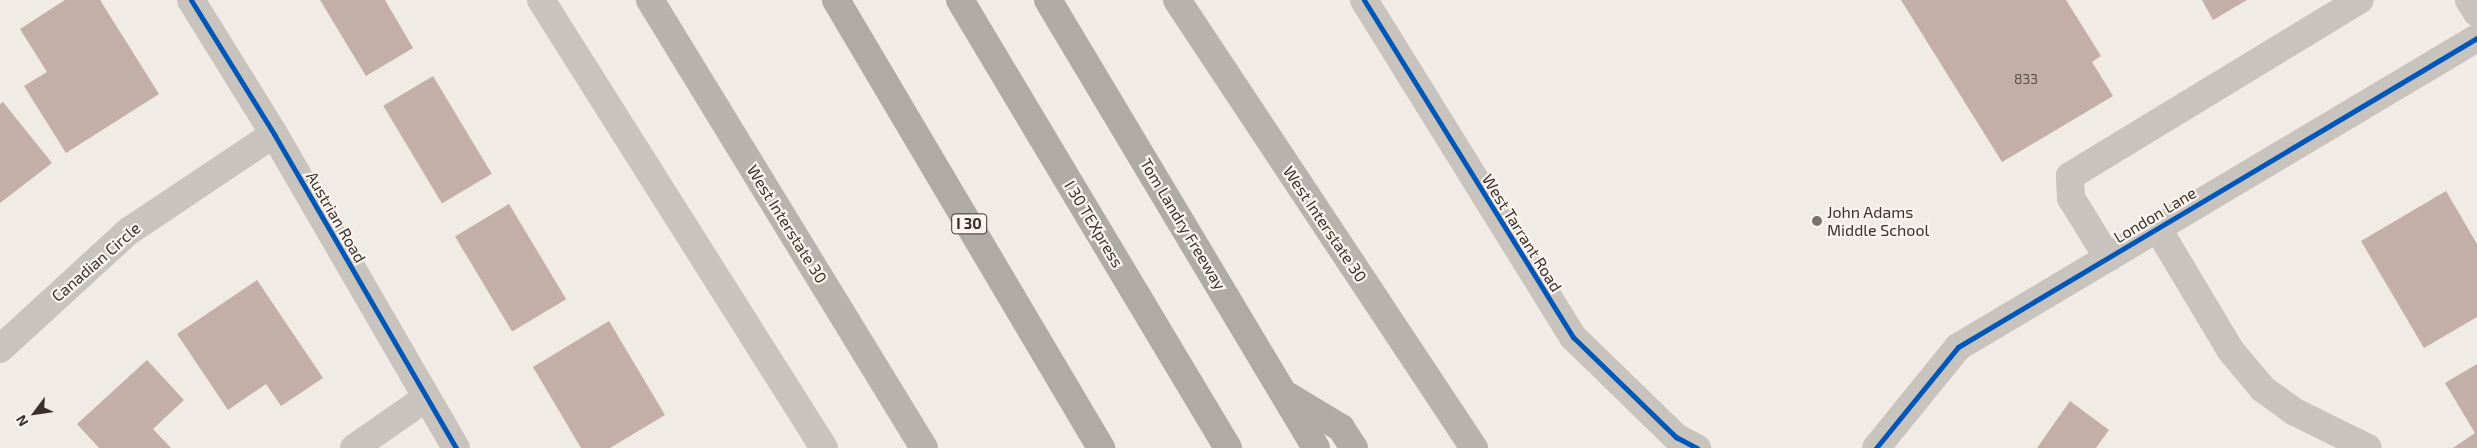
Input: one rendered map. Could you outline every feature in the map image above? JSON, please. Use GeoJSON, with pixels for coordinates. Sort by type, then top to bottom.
{"type":"FeatureCollection","features":[{"type":"Feature","properties":{"kind":"highway","name":"I 30"},"geometry":{"type":"LineString","coordinates":[[836,0],[1102,448]]}},
{"type":"Feature","properties":{"kind":"highway","name":"I 30 TEXpress"},"geometry":{"type":"LineString","coordinates":[[960,0],[1228,448]]}},
{"type":"Feature","properties":{"kind":"highway","name":"Tom Landry Freeway"},"geometry":{"type":"LineString","coordinates":[[1048,0],[1285,393],[1316,448]]}},
{"type":"Feature","properties":{"kind":"highway"},"geometry":{"type":"LineString","coordinates":[[1285,393],[1341,428],[1354,448]]}},
{"type":"Feature","properties":{"kind":"main road","name":"West Interstate 30"},"geometry":{"type":"LineString","coordinates":[[650,0],[924,448]]}},
{"type":"Feature","properties":{"kind":"main road","name":"West Interstate 30"},"geometry":{"type":"LineString","coordinates":[[1177,0],[1474,448]]}},
{"type":"Feature","properties":{"kind":"street","name":"Austrian Road"},"geometry":{"type":"LineString","coordinates":[[191,0],[274,134],[456,448]]}},
{"type":"Feature","properties":{"kind":"street"},"geometry":{"type":"LineString","coordinates":[[541,0],[824,448]]}},
{"type":"Feature","properties":{"kind":"street","name":"West Tarrant Road"},"geometry":{"type":"LineString","coordinates":[[1364,0],[1573,337],[1676,437],[1697,448]]}},
{"type":"Feature","properties":{"kind":"street"},"geometry":{"type":"LineString","coordinates":[[2108,258],[2071,198],[2070,176],[2360,0]]}},
{"type":"Feature","properties":{"kind":"street"},"geometry":{"type":"LineString","coordinates":[[2469,0],[2477,13]]}},
{"type":"Feature","properties":{"kind":"street","name":"London Lane"},"geometry":{"type":"LineString","coordinates":[[1876,448],[1958,348],[2475,43]]}},
{"type":"Feature","properties":{"kind":"street","name":"Canadian Circle"},"geometry":{"type":"LineString","coordinates":[[0,349],[129,230],[274,134]]}},
{"type":"Feature","properties":{"kind":"street"},"geometry":{"type":"LineString","coordinates":[[2158,229],[2231,350],[2263,389],[2295,412],[2368,448]]}},
{"type":"Feature","properties":{"kind":"street"},"geometry":{"type":"LineString","coordinates":[[354,448],[426,398]]}},
{"type":"Feature","properties":{"kind":"building"},"geometry":{"type":"Polygon","coordinates":[[[65,0],[100,0],[159,94],[66,153],[24,86],[47,72],[20,29],[65,0]]]}},
{"type":"Feature","properties":{"kind":"building"},"geometry":{"type":"Polygon","coordinates":[[[320,0],[385,0],[413,48],[366,76],[320,0]]]}},
{"type":"Feature","properties":{"kind":"building"},"geometry":{"type":"Polygon","coordinates":[[[1901,0],[2066,0],[2101,56],[2092,62],[2113,96],[2002,162],[1901,0]]]}},
{"type":"Feature","properties":{"kind":"building"},"geometry":{"type":"Polygon","coordinates":[[[2202,0],[2247,0],[2213,20],[2202,0]]]}},
{"type":"Feature","properties":{"kind":"building"},"geometry":{"type":"Polygon","coordinates":[[[433,76],[492,174],[442,204],[383,106],[433,76]]]}},
{"type":"Feature","properties":{"kind":"building"},"geometry":{"type":"Polygon","coordinates":[[[3,102],[52,163],[0,203],[0,104],[3,102]]]}},
{"type":"Feature","properties":{"kind":"building"},"geometry":{"type":"Polygon","coordinates":[[[2446,191],[2477,244],[2477,317],[2424,348],[2361,241],[2446,191]]]}},
{"type":"Feature","properties":{"kind":"building"},"geometry":{"type":"Polygon","coordinates":[[[509,204],[566,299],[512,332],[455,236],[509,204]]]}},
{"type":"Feature","properties":{"kind":"building"},"geometry":{"type":"Polygon","coordinates":[[[257,280],[323,378],[281,406],[266,384],[228,410],[177,334],[257,280]]]}},
{"type":"Feature","properties":{"kind":"building"},"geometry":{"type":"Polygon","coordinates":[[[609,321],[665,415],[610,448],[581,448],[533,367],[609,321]]]}},
{"type":"Feature","properties":{"kind":"building"},"geometry":{"type":"Polygon","coordinates":[[[147,360],[184,400],[153,429],[171,448],[99,448],[77,424],[147,360]]]}},
{"type":"Feature","properties":{"kind":"building"},"geometry":{"type":"Polygon","coordinates":[[[2477,364],[2477,448],[2453,448],[2475,433],[2445,383],[2477,364]]]}},
{"type":"Feature","properties":{"kind":"building"},"geometry":{"type":"Polygon","coordinates":[[[2070,401],[2109,430],[2096,448],[2037,448],[2070,401]]]}},
{"type":"Feature","properties":{"kind":"cycle path"},"geometry":{"type":"LineString","coordinates":[[191,0],[274,134],[456,448]]}},
{"type":"Feature","properties":{"kind":"cycle path"},"geometry":{"type":"LineString","coordinates":[[1364,0],[1573,337],[1676,437],[1697,448]]}},
{"type":"Feature","properties":{"kind":"cycle path"},"geometry":{"type":"LineString","coordinates":[[1876,448],[1958,347],[2477,38]]}},
{"type":"Feature","properties":{"kind":"place","name":"John Adams Middle School"},"geometry":{"type":"Point","coordinates":[1817,221]}}]}
